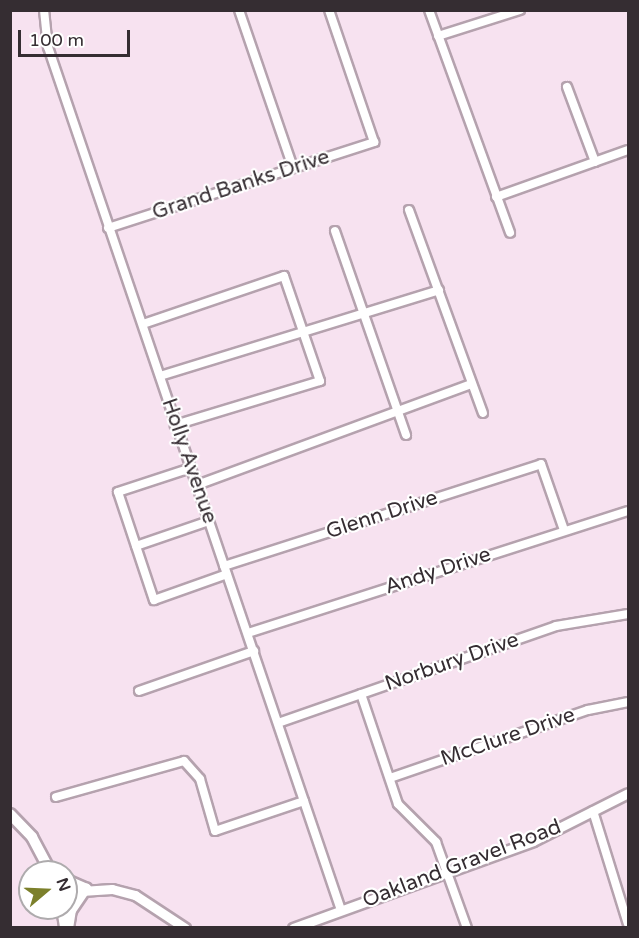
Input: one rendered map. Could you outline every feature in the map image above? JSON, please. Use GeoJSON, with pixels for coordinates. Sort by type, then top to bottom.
{"type":"FeatureCollection","features":[{"type":"Feature","properties":{"kind":"main road"},"geometry":{"type":"LineString","coordinates":[[10,814],[45,860]]}},
{"type":"Feature","properties":{"kind":"street","name":"Holly Avenue"},"geometry":{"type":"LineString","coordinates":[[44,10],[48,47],[341,910]]}},
{"type":"Feature","properties":{"kind":"street"},"geometry":{"type":"LineString","coordinates":[[239,10],[293,168]]}},
{"type":"Feature","properties":{"kind":"street","name":"Grand Banks Drive"},"geometry":{"type":"LineString","coordinates":[[108,228],[374,142],[328,10]]}},
{"type":"Feature","properties":{"kind":"street"},"geometry":{"type":"LineString","coordinates":[[429,10],[510,233]]}},
{"type":"Feature","properties":{"kind":"street"},"geometry":{"type":"LineString","coordinates":[[438,36],[520,10]]}},
{"type":"Feature","properties":{"kind":"street"},"geometry":{"type":"LineString","coordinates":[[567,87],[595,162]]}},
{"type":"Feature","properties":{"kind":"street"},"geometry":{"type":"LineString","coordinates":[[496,197],[628,150]]}},
{"type":"Feature","properties":{"kind":"street"},"geometry":{"type":"LineString","coordinates":[[409,210],[483,413]]}},
{"type":"Feature","properties":{"kind":"street"},"geometry":{"type":"LineString","coordinates":[[335,231],[406,435]]}},
{"type":"Feature","properties":{"kind":"street"},"geometry":{"type":"LineString","coordinates":[[143,324],[284,276],[320,381],[175,425]]}},
{"type":"Feature","properties":{"kind":"street"},"geometry":{"type":"LineString","coordinates":[[160,376],[303,330],[439,290]]}},
{"type":"Feature","properties":{"kind":"street"},"geometry":{"type":"LineString","coordinates":[[197,485],[472,384]]}},
{"type":"Feature","properties":{"kind":"street","name":"Glenn Drive"},"geometry":{"type":"LineString","coordinates":[[136,546],[154,600],[226,570],[541,464],[564,530]]}},
{"type":"Feature","properties":{"kind":"street"},"geometry":{"type":"LineString","coordinates":[[191,468],[118,492],[136,546],[209,521]]}},
{"type":"Feature","properties":{"kind":"street","name":"Andy Drive"},"geometry":{"type":"LineString","coordinates":[[248,633],[628,511]]}},
{"type":"Feature","properties":{"kind":"street","name":"Norbury Drive"},"geometry":{"type":"LineString","coordinates":[[278,723],[556,626],[628,614]]}},
{"type":"Feature","properties":{"kind":"street"},"geometry":{"type":"LineString","coordinates":[[139,691],[254,651]]}},
{"type":"Feature","properties":{"kind":"street"},"geometry":{"type":"LineString","coordinates":[[361,694],[398,804],[436,842],[467,927]]}},
{"type":"Feature","properties":{"kind":"street","name":"McClure Drive"},"geometry":{"type":"LineString","coordinates":[[390,778],[588,710],[628,702]]}},
{"type":"Feature","properties":{"kind":"street"},"geometry":{"type":"LineString","coordinates":[[56,797],[184,761],[200,779],[215,831],[304,801]]}},
{"type":"Feature","properties":{"kind":"street","name":"Oakland Gravel Road"},"geometry":{"type":"LineString","coordinates":[[292,927],[449,873],[593,811],[628,793]]}},
{"type":"Feature","properties":{"kind":"street"},"geometry":{"type":"LineString","coordinates":[[593,811],[628,924]]}},
{"type":"Feature","properties":{"kind":"street"},"geometry":{"type":"LineString","coordinates":[[78,884],[86,888],[135,895],[185,927]]}},
{"type":"Feature","properties":{"kind":"street"},"geometry":{"type":"LineString","coordinates":[[78,890],[86,888]]}},
{"type":"Feature","properties":{"kind":"street"},"geometry":{"type":"LineString","coordinates":[[66,927],[71,910],[86,888]]}}]}
